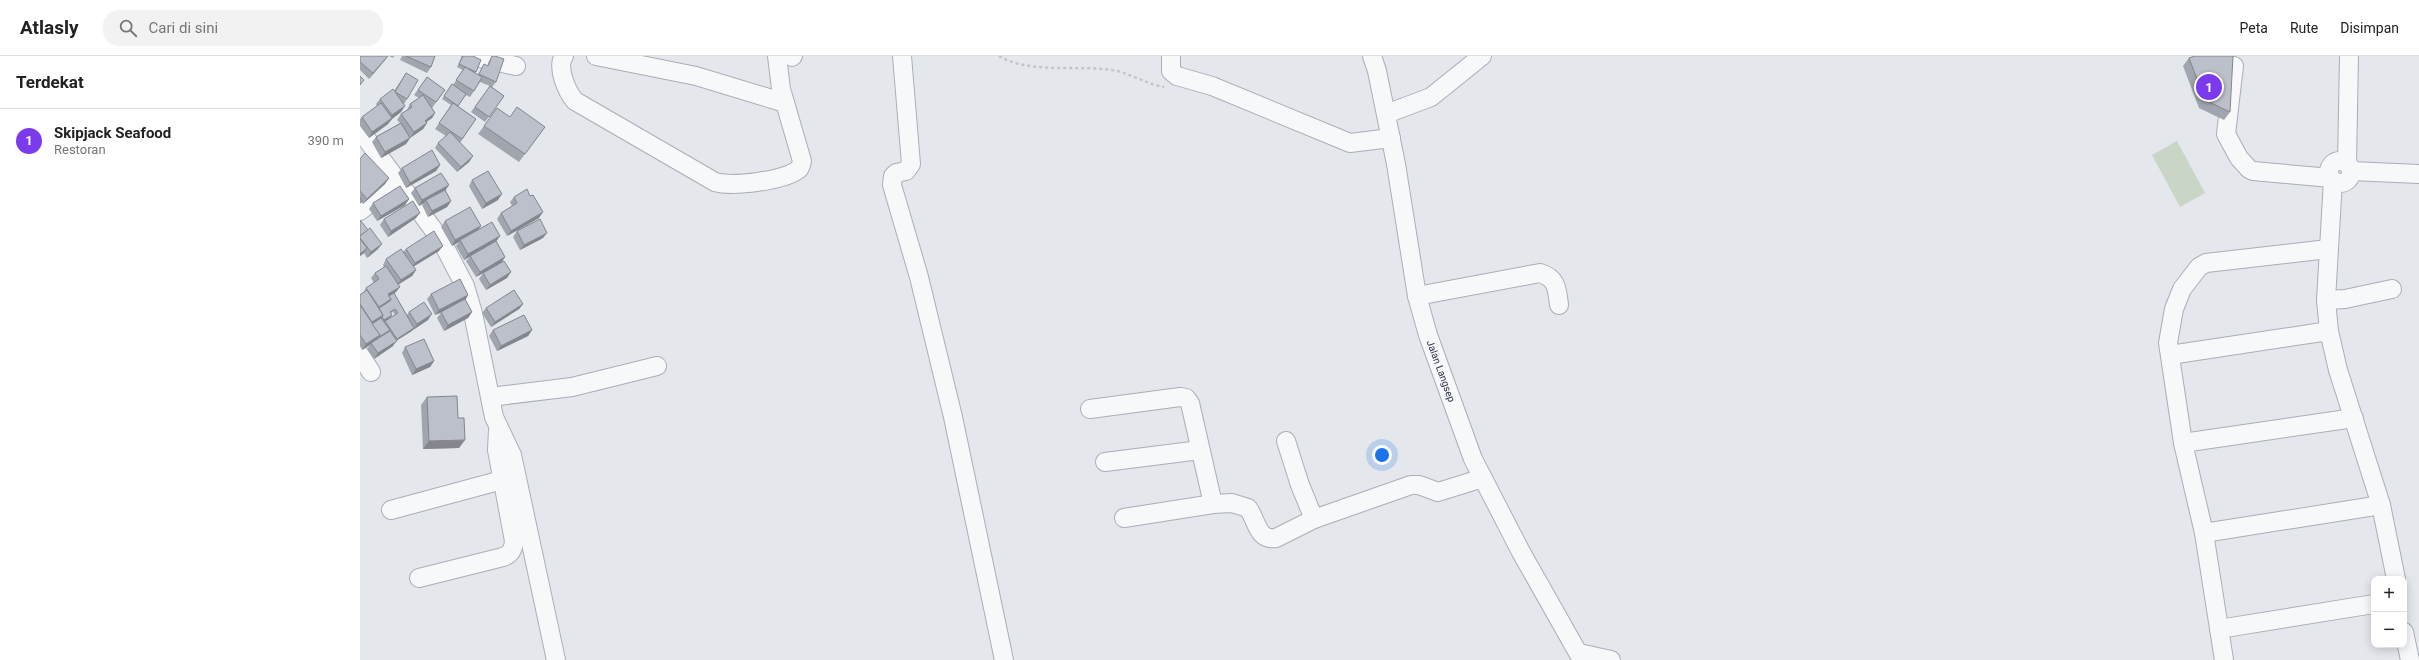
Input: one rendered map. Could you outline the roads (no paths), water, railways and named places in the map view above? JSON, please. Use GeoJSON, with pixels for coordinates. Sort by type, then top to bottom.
{"type":"FeatureCollection","features":[{"type":"Feature","properties":{"kind":"street"},"geometry":{"type":"LineString","coordinates":[[471,56],[516,66]]}},
{"type":"Feature","properties":{"kind":"street"},"geometry":{"type":"LineString","coordinates":[[564,56],[562,67],[567,91],[575,101],[721,184],[758,181],[778,177],[799,170],[802,161],[783,96],[785,59]]}},
{"type":"Feature","properties":{"kind":"street"},"geometry":{"type":"LineString","coordinates":[[596,56],[696,76],[783,96]]}},
{"type":"Feature","properties":{"kind":"street"},"geometry":{"type":"LineString","coordinates":[[902,56],[911,164],[906,172],[896,173],[893,176],[892,185],[919,277],[946,387],[1004,660]]}},
{"type":"Feature","properties":{"kind":"street"},"geometry":{"type":"LineString","coordinates":[[1171,56],[1171,71],[1177,76],[1212,86],[1350,142],[1391,138]]}},
{"type":"Feature","properties":{"kind":"street","name":"Jalan Langsep"},"geometry":{"type":"LineString","coordinates":[[1372,56],[1398,172],[1417,296],[1428,335],[1473,459],[1521,552],[1581,656]]}},
{"type":"Feature","properties":{"kind":"street"},"geometry":{"type":"LineString","coordinates":[[1386,114],[1431,97],[1482,56]]}},
{"type":"Feature","properties":{"kind":"street"},"geometry":{"type":"LineString","coordinates":[[2338,171],[2339,56]]}},
{"type":"Feature","properties":{"kind":"street"},"geometry":{"type":"LineString","coordinates":[[2349,56],[2338,171],[2330,211],[2326,300],[2329,331],[2338,370],[2381,505],[2395,576]]}},
{"type":"Feature","properties":{"kind":"street"},"geometry":{"type":"LineString","coordinates":[[2234,66],[2226,134],[2233,150],[2246,165],[2253,161],[2338,171],[2419,174]]}},
{"type":"Feature","properties":{"kind":"street"},"geometry":{"type":"LineString","coordinates":[[360,130],[441,240],[465,286],[473,313],[494,417],[512,455],[556,660]]}},
{"type":"Feature","properties":{"kind":"street"},"geometry":{"type":"LineString","coordinates":[[360,211],[398,180]]}},
{"type":"Feature","properties":{"kind":"street"},"geometry":{"type":"LineString","coordinates":[[2224,660],[2204,533],[2183,443],[2168,343],[2174,309],[2182,289],[2199,267],[2206,263],[2328,244]]}},
{"type":"Feature","properties":{"kind":"street"},"geometry":{"type":"LineString","coordinates":[[1417,296],[1540,273],[1550,276],[1557,285],[1559,305]]}},
{"type":"Feature","properties":{"kind":"street"},"geometry":{"type":"LineString","coordinates":[[2326,300],[2353,297],[2392,289]]}},
{"type":"Feature","properties":{"kind":"street"},"geometry":{"type":"LineString","coordinates":[[2170,355],[2329,331]]}},
{"type":"Feature","properties":{"kind":"street"},"geometry":{"type":"LineString","coordinates":[[360,355],[371,372]]}},
{"type":"Feature","properties":{"kind":"street"},"geometry":{"type":"LineString","coordinates":[[490,397],[572,387],[657,366]]}},
{"type":"Feature","properties":{"kind":"street"},"geometry":{"type":"LineString","coordinates":[[1090,409],[1180,397],[1186,398],[1190,403],[1213,504]]}},
{"type":"Feature","properties":{"kind":"street"},"geometry":{"type":"LineString","coordinates":[[2183,443],[2354,418]]}},
{"type":"Feature","properties":{"kind":"street"},"geometry":{"type":"LineString","coordinates":[[419,578],[510,554],[514,541],[497,450],[499,426]]}},
{"type":"Feature","properties":{"kind":"street"},"geometry":{"type":"LineString","coordinates":[[1286,441],[1300,485],[1314,519]]}},
{"type":"Feature","properties":{"kind":"street"},"geometry":{"type":"LineString","coordinates":[[1105,462],[1200,450]]}},
{"type":"Feature","properties":{"kind":"street"},"geometry":{"type":"LineString","coordinates":[[1124,518],[1213,504],[1232,503],[1248,508],[1260,533],[1270,539],[1276,538],[1314,519],[1411,485],[1419,485],[1438,492],[1483,478]]}},
{"type":"Feature","properties":{"kind":"street"},"geometry":{"type":"LineString","coordinates":[[391,510],[502,480]]}},
{"type":"Feature","properties":{"kind":"street"},"geometry":{"type":"LineString","coordinates":[[2204,533],[2381,505]]}},
{"type":"Feature","properties":{"kind":"street"},"geometry":{"type":"LineString","coordinates":[[2219,630],[2371,605]]}},
{"type":"Feature","properties":{"kind":"street"},"geometry":{"type":"LineString","coordinates":[[2407,646],[2410,660]]}},
{"type":"Feature","properties":{"kind":"street"},"geometry":{"type":"LineString","coordinates":[[1581,656],[1611,660]]}},
{"type":"Feature","properties":{"kind":"place","name":"Skipjack Seafood"},"geometry":{"type":"Point","coordinates":[2209,87]}}]}
